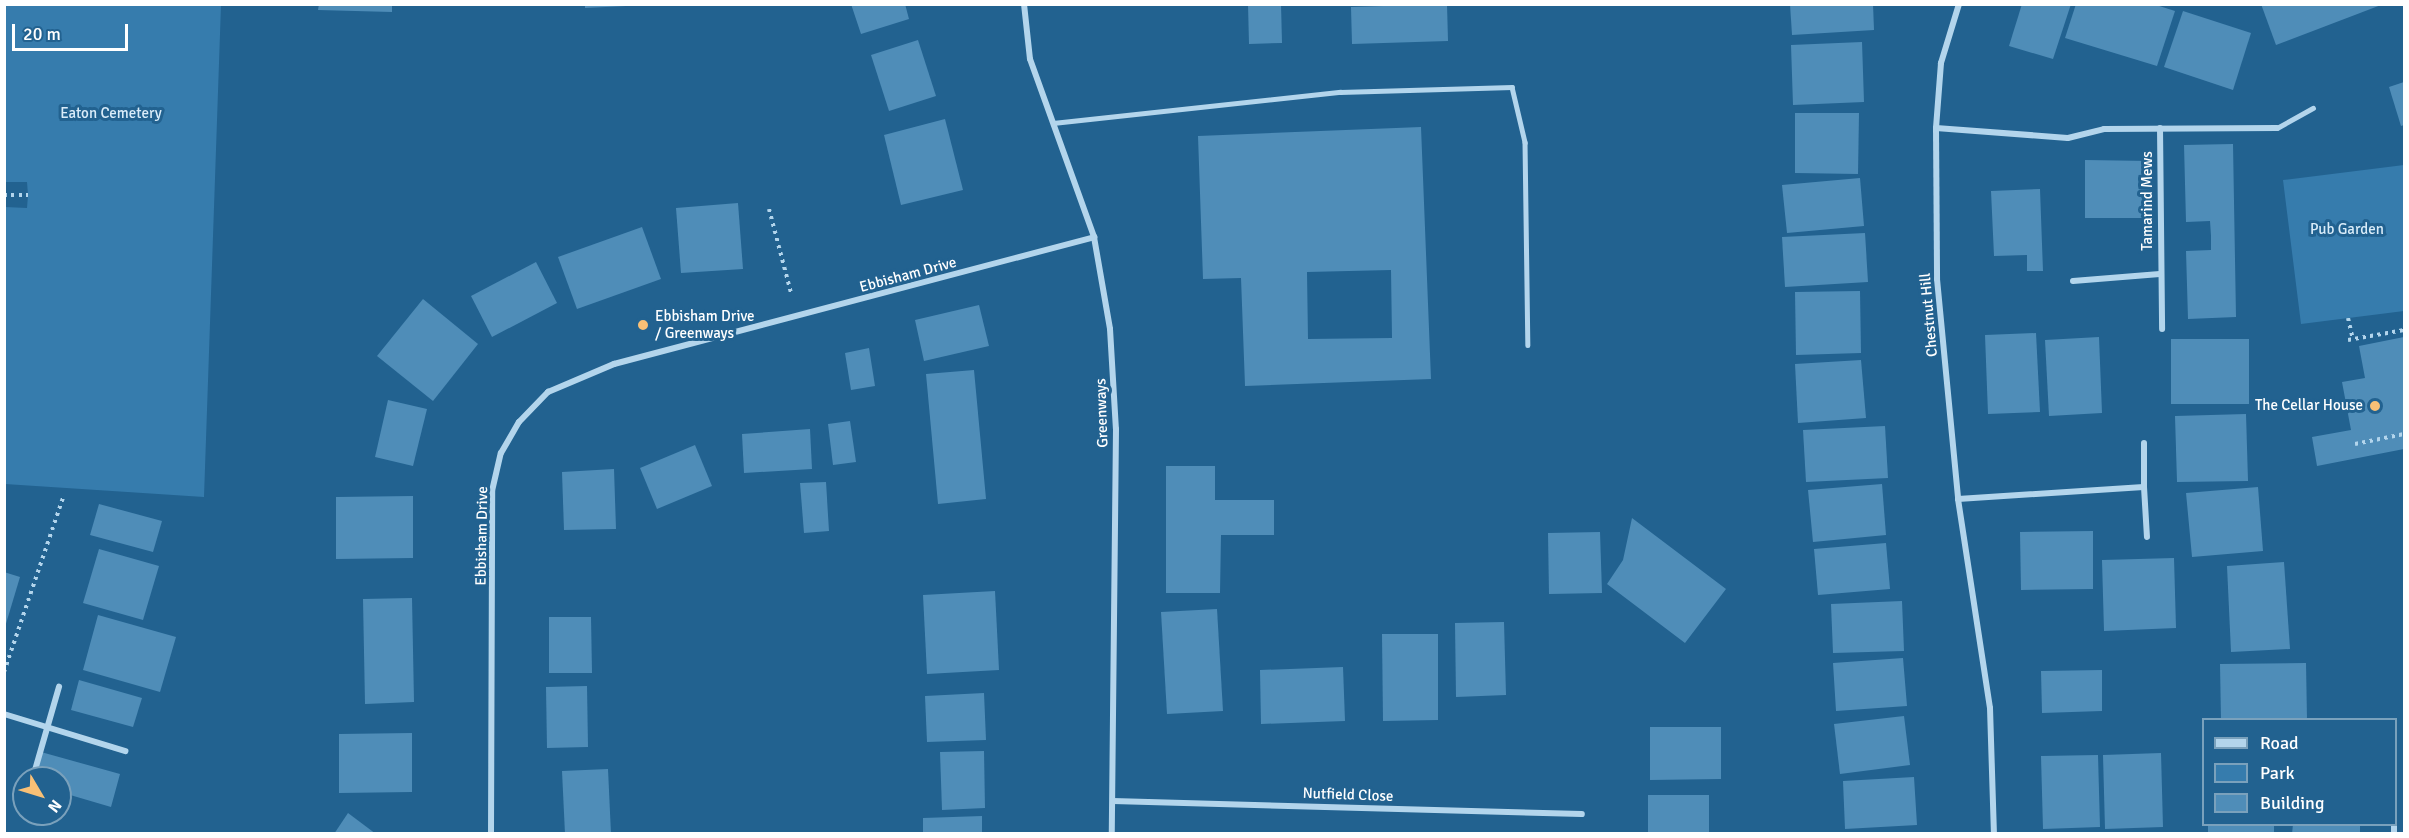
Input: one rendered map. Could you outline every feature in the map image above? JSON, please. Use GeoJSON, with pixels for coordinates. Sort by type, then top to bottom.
{"type":"FeatureCollection","features":[{"type":"Feature","properties":{"kind":"street","name":"Greenways"},"geometry":{"type":"LineString","coordinates":[[1024,4],[1030,58],[1094,237],[1110,329],[1116,429],[1112,834]]}},
{"type":"Feature","properties":{"kind":"street","name":"Chestnut Hill"},"geometry":{"type":"LineString","coordinates":[[1959,4],[1941,63],[1936,128],[1937,279],[1958,498],[1990,708],[1994,834]]}},
{"type":"Feature","properties":{"kind":"street"},"geometry":{"type":"LineString","coordinates":[[1936,128],[2068,138],[2104,129],[2277,128]]}},
{"type":"Feature","properties":{"kind":"street","name":"Tamarind Mews"},"geometry":{"type":"LineString","coordinates":[[2160,128],[2162,329]]}},
{"type":"Feature","properties":{"kind":"street","name":"Ebbisham Drive"},"geometry":{"type":"LineString","coordinates":[[491,834],[492,491],[501,453],[519,422],[548,392],[614,364],[1094,237]]}},
{"type":"Feature","properties":{"kind":"street"},"geometry":{"type":"LineString","coordinates":[[2073,281],[2160,274]]}},
{"type":"Feature","properties":{"kind":"street"},"geometry":{"type":"LineString","coordinates":[[2144,443],[2147,537]]}},
{"type":"Feature","properties":{"kind":"street"},"geometry":{"type":"LineString","coordinates":[[1958,498],[2144,487]]}},
{"type":"Feature","properties":{"kind":"street"},"geometry":{"type":"LineString","coordinates":[[36,766],[59,687]]}},
{"type":"Feature","properties":{"kind":"street"},"geometry":{"type":"LineString","coordinates":[[4,714],[125,752]]}},
{"type":"Feature","properties":{"kind":"street","name":"Nutfield Close"},"geometry":{"type":"LineString","coordinates":[[1113,801],[1582,814]]}},
{"type":"Feature","properties":{"kind":"lane"},"geometry":{"type":"LineString","coordinates":[[1053,123],[1340,92],[1512,87],[1525,142],[1528,345]]}},
{"type":"Feature","properties":{"kind":"lane"},"geometry":{"type":"LineString","coordinates":[[2277,128],[2313,108]]}},
{"type":"Feature","properties":{"kind":"path"},"geometry":{"type":"LineString","coordinates":[[4,195],[28,195]]}},
{"type":"Feature","properties":{"kind":"path"},"geometry":{"type":"LineString","coordinates":[[769,209],[791,292]]}},
{"type":"Feature","properties":{"kind":"path"},"geometry":{"type":"LineString","coordinates":[[2348,318],[2350,340],[2404,330]]}},
{"type":"Feature","properties":{"kind":"path"},"geometry":{"type":"LineString","coordinates":[[2355,444],[2404,434]]}},
{"type":"Feature","properties":{"kind":"path"},"geometry":{"type":"LineString","coordinates":[[4,672],[64,495]]}},
{"type":"Feature","properties":{"kind":"green space","name":"Eaton Cemetery"},"geometry":{"type":"Polygon","coordinates":[[[4,5],[221,5],[204,497],[5,484],[5,207],[27,208],[28,195],[27,182],[5,182],[4,5]]]}},
{"type":"Feature","properties":{"kind":"green space","name":"Pub Garden"},"geometry":{"type":"Polygon","coordinates":[[[2404,165],[2404,311],[2301,324],[2283,180],[2404,165]]]}},
{"type":"Feature","properties":{"kind":"building"},"geometry":{"type":"Polygon","coordinates":[[[319,4],[392,4],[392,12],[318,10],[319,4]]]}},
{"type":"Feature","properties":{"kind":"building"},"geometry":{"type":"Polygon","coordinates":[[[585,4],[626,4],[626,6],[585,8],[585,4]]]}},
{"type":"Feature","properties":{"kind":"building"},"geometry":{"type":"Polygon","coordinates":[[[851,4],[905,4],[909,19],[861,34],[851,4]]]}},
{"type":"Feature","properties":{"kind":"building"},"geometry":{"type":"Polygon","coordinates":[[[1248,4],[1281,4],[1282,43],[1249,44],[1248,4]]]}},
{"type":"Feature","properties":{"kind":"building"},"geometry":{"type":"Polygon","coordinates":[[[1447,4],[1448,41],[1352,44],[1351,7],[1447,4]]]}},
{"type":"Feature","properties":{"kind":"building"},"geometry":{"type":"Polygon","coordinates":[[[1790,4],[1873,4],[1874,30],[1792,35],[1790,4]]]}},
{"type":"Feature","properties":{"kind":"building"},"geometry":{"type":"Polygon","coordinates":[[[2022,4],[2071,4],[2053,59],[2009,46],[2022,4]]]}},
{"type":"Feature","properties":{"kind":"building"},"geometry":{"type":"Polygon","coordinates":[[[2076,4],[2153,4],[2175,11],[2157,66],[2065,38],[2076,4]]]}},
{"type":"Feature","properties":{"kind":"building"},"geometry":{"type":"Polygon","coordinates":[[[2261,4],[2381,4],[2381,5],[2276,45],[2261,4]]]}},
{"type":"Feature","properties":{"kind":"building"},"geometry":{"type":"Polygon","coordinates":[[[2183,11],[2251,33],[2233,90],[2164,67],[2183,11]]]}},
{"type":"Feature","properties":{"kind":"building"},"geometry":{"type":"Polygon","coordinates":[[[918,40],[936,96],[889,111],[871,55],[918,40]]]}},
{"type":"Feature","properties":{"kind":"building"},"geometry":{"type":"Polygon","coordinates":[[[1862,42],[1864,102],[1793,105],[1791,45],[1862,42]]]}},
{"type":"Feature","properties":{"kind":"building"},"geometry":{"type":"Polygon","coordinates":[[[2404,82],[2404,125],[2401,126],[2389,87],[2404,82]]]}},
{"type":"Feature","properties":{"kind":"building"},"geometry":{"type":"Polygon","coordinates":[[[1795,113],[1859,113],[1858,174],[1795,173],[1795,113]]]}},
{"type":"Feature","properties":{"kind":"building"},"geometry":{"type":"Polygon","coordinates":[[[945,119],[963,190],[901,205],[884,135],[945,119]]]}},
{"type":"Feature","properties":{"kind":"building"},"geometry":{"type":"Polygon","coordinates":[[[1421,127],[1431,379],[1245,386],[1241,278],[1203,279],[1198,136],[1421,127]],[[1391,270],[1307,272],[1308,339],[1392,338],[1391,270]]]}},
{"type":"Feature","properties":{"kind":"building"},"geometry":{"type":"Polygon","coordinates":[[[2233,144],[2236,317],[2188,319],[2186,251],[2211,250],[2211,236],[2210,221],[2186,222],[2184,145],[2233,144]]]}},
{"type":"Feature","properties":{"kind":"building"},"geometry":{"type":"Polygon","coordinates":[[[2085,160],[2150,161],[2150,218],[2085,218],[2085,160]]]}},
{"type":"Feature","properties":{"kind":"building"},"geometry":{"type":"Polygon","coordinates":[[[1860,178],[1864,226],[1787,233],[1782,185],[1860,178]]]}},
{"type":"Feature","properties":{"kind":"building"},"geometry":{"type":"Polygon","coordinates":[[[2040,189],[2043,271],[2027,271],[2027,255],[1994,256],[1991,191],[2040,189]]]}},
{"type":"Feature","properties":{"kind":"building"},"geometry":{"type":"Polygon","coordinates":[[[738,203],[743,269],[681,273],[676,208],[738,203]]]}},
{"type":"Feature","properties":{"kind":"building"},"geometry":{"type":"Polygon","coordinates":[[[642,227],[661,279],[577,309],[558,257],[642,227]]]}},
{"type":"Feature","properties":{"kind":"building"},"geometry":{"type":"Polygon","coordinates":[[[1865,233],[1868,282],[1785,287],[1782,237],[1865,233]]]}},
{"type":"Feature","properties":{"kind":"building"},"geometry":{"type":"Polygon","coordinates":[[[536,262],[557,303],[492,337],[471,296],[536,262]]]}},
{"type":"Feature","properties":{"kind":"building"},"geometry":{"type":"Polygon","coordinates":[[[1860,291],[1861,353],[1796,355],[1795,292],[1860,291]]]}},
{"type":"Feature","properties":{"kind":"building"},"geometry":{"type":"Polygon","coordinates":[[[423,299],[478,344],[433,401],[377,356],[423,299]]]}},
{"type":"Feature","properties":{"kind":"building"},"geometry":{"type":"Polygon","coordinates":[[[979,305],[989,346],[924,361],[915,320],[979,305]]]}},
{"type":"Feature","properties":{"kind":"building"},"geometry":{"type":"Polygon","coordinates":[[[2036,333],[2040,412],[1988,414],[1985,335],[2036,333]]]}},
{"type":"Feature","properties":{"kind":"building"},"geometry":{"type":"Polygon","coordinates":[[[2099,337],[2102,413],[2049,416],[2045,340],[2099,337]]]}},
{"type":"Feature","properties":{"kind":"building","name":"The Cellar House"},"geometry":{"type":"Polygon","coordinates":[[[2404,337],[2404,449],[2317,466],[2312,437],[2351,430],[2342,382],[2365,378],[2359,346],[2404,337]]]}},
{"type":"Feature","properties":{"kind":"building"},"geometry":{"type":"Polygon","coordinates":[[[2171,339],[2249,339],[2249,404],[2171,404],[2171,339]]]}},
{"type":"Feature","properties":{"kind":"building"},"geometry":{"type":"Polygon","coordinates":[[[869,348],[875,386],[851,390],[845,353],[869,348]]]}},
{"type":"Feature","properties":{"kind":"building"},"geometry":{"type":"Polygon","coordinates":[[[1861,360],[1866,418],[1798,423],[1795,364],[1861,360]]]}},
{"type":"Feature","properties":{"kind":"building"},"geometry":{"type":"Polygon","coordinates":[[[974,370],[986,499],[938,504],[926,374],[974,370]]]}},
{"type":"Feature","properties":{"kind":"building"},"geometry":{"type":"Polygon","coordinates":[[[388,400],[427,409],[413,466],[375,457],[388,400]]]}},
{"type":"Feature","properties":{"kind":"building"},"geometry":{"type":"Polygon","coordinates":[[[2246,414],[2248,481],[2177,482],[2175,416],[2246,414]]]}},
{"type":"Feature","properties":{"kind":"building"},"geometry":{"type":"Polygon","coordinates":[[[850,421],[856,462],[833,465],[828,424],[850,421]]]}},
{"type":"Feature","properties":{"kind":"building"},"geometry":{"type":"Polygon","coordinates":[[[1885,426],[1888,478],[1806,482],[1803,430],[1885,426]]]}},
{"type":"Feature","properties":{"kind":"building"},"geometry":{"type":"Polygon","coordinates":[[[810,429],[812,469],[744,473],[742,434],[810,429]]]}},
{"type":"Feature","properties":{"kind":"building"},"geometry":{"type":"Polygon","coordinates":[[[695,445],[712,486],[657,509],[640,468],[695,445]]]}},
{"type":"Feature","properties":{"kind":"building"},"geometry":{"type":"Polygon","coordinates":[[[1166,466],[1215,466],[1215,500],[1274,500],[1274,535],[1221,535],[1220,593],[1166,593],[1166,466]]]}},
{"type":"Feature","properties":{"kind":"building"},"geometry":{"type":"Polygon","coordinates":[[[614,469],[616,529],[564,530],[562,472],[614,469]]]}},
{"type":"Feature","properties":{"kind":"building"},"geometry":{"type":"Polygon","coordinates":[[[826,482],[829,531],[804,533],[800,483],[826,482]]]}},
{"type":"Feature","properties":{"kind":"building"},"geometry":{"type":"Polygon","coordinates":[[[1882,484],[1886,535],[1813,542],[1808,490],[1882,484]]]}},
{"type":"Feature","properties":{"kind":"building"},"geometry":{"type":"Polygon","coordinates":[[[2258,487],[2263,551],[2192,557],[2186,493],[2258,487]]]}},
{"type":"Feature","properties":{"kind":"building"},"geometry":{"type":"Polygon","coordinates":[[[413,496],[413,558],[336,559],[336,497],[413,496]]]}},
{"type":"Feature","properties":{"kind":"building"},"geometry":{"type":"Polygon","coordinates":[[[99,504],[162,521],[153,552],[90,535],[99,504]]]}},
{"type":"Feature","properties":{"kind":"building"},"geometry":{"type":"Polygon","coordinates":[[[1632,518],[1726,589],[1685,643],[1607,584],[1623,560],[1632,518]]]}},
{"type":"Feature","properties":{"kind":"building"},"geometry":{"type":"Polygon","coordinates":[[[2093,531],[2093,589],[2021,590],[2020,532],[2093,531]]]}},
{"type":"Feature","properties":{"kind":"building"},"geometry":{"type":"Polygon","coordinates":[[[1600,532],[1602,593],[1549,594],[1548,533],[1600,532]]]}},
{"type":"Feature","properties":{"kind":"building"},"geometry":{"type":"Polygon","coordinates":[[[1886,543],[1890,589],[1818,595],[1814,549],[1886,543]]]}},
{"type":"Feature","properties":{"kind":"building"},"geometry":{"type":"Polygon","coordinates":[[[99,549],[159,566],[143,620],[83,603],[99,549]]]}},
{"type":"Feature","properties":{"kind":"building"},"geometry":{"type":"Polygon","coordinates":[[[2174,558],[2176,628],[2104,631],[2102,560],[2174,558]]]}},
{"type":"Feature","properties":{"kind":"building"},"geometry":{"type":"Polygon","coordinates":[[[2284,562],[2290,649],[2231,652],[2227,566],[2284,562]]]}},
{"type":"Feature","properties":{"kind":"building"},"geometry":{"type":"Polygon","coordinates":[[[4,572],[20,577],[5,627],[4,627],[4,572]]]}},
{"type":"Feature","properties":{"kind":"building"},"geometry":{"type":"Polygon","coordinates":[[[995,591],[999,670],[927,674],[923,595],[995,591]]]}},
{"type":"Feature","properties":{"kind":"building"},"geometry":{"type":"Polygon","coordinates":[[[412,598],[414,702],[365,704],[363,599],[412,598]]]}},
{"type":"Feature","properties":{"kind":"building"},"geometry":{"type":"Polygon","coordinates":[[[1902,601],[1904,651],[1833,653],[1831,604],[1902,601]]]}},
{"type":"Feature","properties":{"kind":"building"},"geometry":{"type":"Polygon","coordinates":[[[1217,609],[1223,711],[1167,714],[1161,612],[1217,609]]]}},
{"type":"Feature","properties":{"kind":"building"},"geometry":{"type":"Polygon","coordinates":[[[98,615],[176,637],[160,692],[83,670],[98,615]]]}},
{"type":"Feature","properties":{"kind":"building"},"geometry":{"type":"Polygon","coordinates":[[[549,617],[591,617],[592,673],[549,673],[549,617]]]}},
{"type":"Feature","properties":{"kind":"building"},"geometry":{"type":"Polygon","coordinates":[[[1504,622],[1506,695],[1456,697],[1455,623],[1504,622]]]}},
{"type":"Feature","properties":{"kind":"building"},"geometry":{"type":"Polygon","coordinates":[[[1382,634],[1438,634],[1438,720],[1383,721],[1382,634]]]}},
{"type":"Feature","properties":{"kind":"building"},"geometry":{"type":"Polygon","coordinates":[[[1903,658],[1907,706],[1836,711],[1833,663],[1903,658]]]}},
{"type":"Feature","properties":{"kind":"building"},"geometry":{"type":"Polygon","coordinates":[[[2306,663],[2307,718],[2221,718],[2220,664],[2306,663]]]}},
{"type":"Feature","properties":{"kind":"building"},"geometry":{"type":"Polygon","coordinates":[[[1343,667],[1345,721],[1261,724],[1260,670],[1343,667]]]}},
{"type":"Feature","properties":{"kind":"building"},"geometry":{"type":"Polygon","coordinates":[[[2102,670],[2102,711],[2042,713],[2041,671],[2102,670]]]}},
{"type":"Feature","properties":{"kind":"building"},"geometry":{"type":"Polygon","coordinates":[[[79,680],[142,698],[133,727],[71,710],[79,680]]]}},
{"type":"Feature","properties":{"kind":"building"},"geometry":{"type":"Polygon","coordinates":[[[587,686],[588,747],[547,748],[546,687],[587,686]]]}},
{"type":"Feature","properties":{"kind":"building"},"geometry":{"type":"Polygon","coordinates":[[[984,693],[986,740],[927,742],[925,696],[984,693]]]}},
{"type":"Feature","properties":{"kind":"building"},"geometry":{"type":"Polygon","coordinates":[[[1904,716],[1910,765],[1840,774],[1834,724],[1904,716]]]}},
{"type":"Feature","properties":{"kind":"building"},"geometry":{"type":"Polygon","coordinates":[[[1650,727],[1721,727],[1721,779],[1650,780],[1650,727]]]}},
{"type":"Feature","properties":{"kind":"building"},"geometry":{"type":"Polygon","coordinates":[[[412,733],[412,792],[339,793],[339,734],[412,733]]]}},
{"type":"Feature","properties":{"kind":"building"},"geometry":{"type":"Polygon","coordinates":[[[984,751],[985,808],[942,810],[940,752],[984,751]]]}},
{"type":"Feature","properties":{"kind":"building"},"geometry":{"type":"Polygon","coordinates":[[[41,752],[120,774],[111,807],[72,796],[72,766],[37,766],[41,752]]]}},
{"type":"Feature","properties":{"kind":"building"},"geometry":{"type":"Polygon","coordinates":[[[2161,753],[2163,827],[2105,829],[2103,755],[2161,753]]]}},
{"type":"Feature","properties":{"kind":"building"},"geometry":{"type":"Polygon","coordinates":[[[2098,755],[2100,827],[2043,829],[2041,756],[2098,755]]]}},
{"type":"Feature","properties":{"kind":"building"},"geometry":{"type":"Polygon","coordinates":[[[608,769],[611,834],[565,834],[562,771],[608,769]]]}},
{"type":"Feature","properties":{"kind":"building"},"geometry":{"type":"Polygon","coordinates":[[[1914,777],[1917,825],[1845,829],[1843,781],[1914,777]]]}},
{"type":"Feature","properties":{"kind":"building"},"geometry":{"type":"Polygon","coordinates":[[[1648,795],[1709,795],[1709,834],[1648,834],[1648,795]]]}},
{"type":"Feature","properties":{"kind":"building"},"geometry":{"type":"Polygon","coordinates":[[[348,813],[376,834],[334,834],[348,813]]]}},
{"type":"Feature","properties":{"kind":"building"},"geometry":{"type":"Polygon","coordinates":[[[982,816],[982,834],[923,834],[923,818],[982,816]]]}},
{"type":"Feature","properties":{"kind":"building"},"geometry":{"type":"Polygon","coordinates":[[[2208,826],[2274,826],[2274,834],[2208,834],[2208,826]]]}},
{"type":"Feature","properties":{"kind":"building"},"geometry":{"type":"Polygon","coordinates":[[[2293,826],[2360,826],[2360,834],[2292,834],[2293,826]]]}},
{"type":"Feature","properties":{"kind":"place","name":"Ebbisham Drive / Greenways"},"geometry":{"type":"Point","coordinates":[643,325]}},
{"type":"Feature","properties":{"kind":"place","name":"The Cellar House"},"geometry":{"type":"Point","coordinates":[2375,406]}}]}
